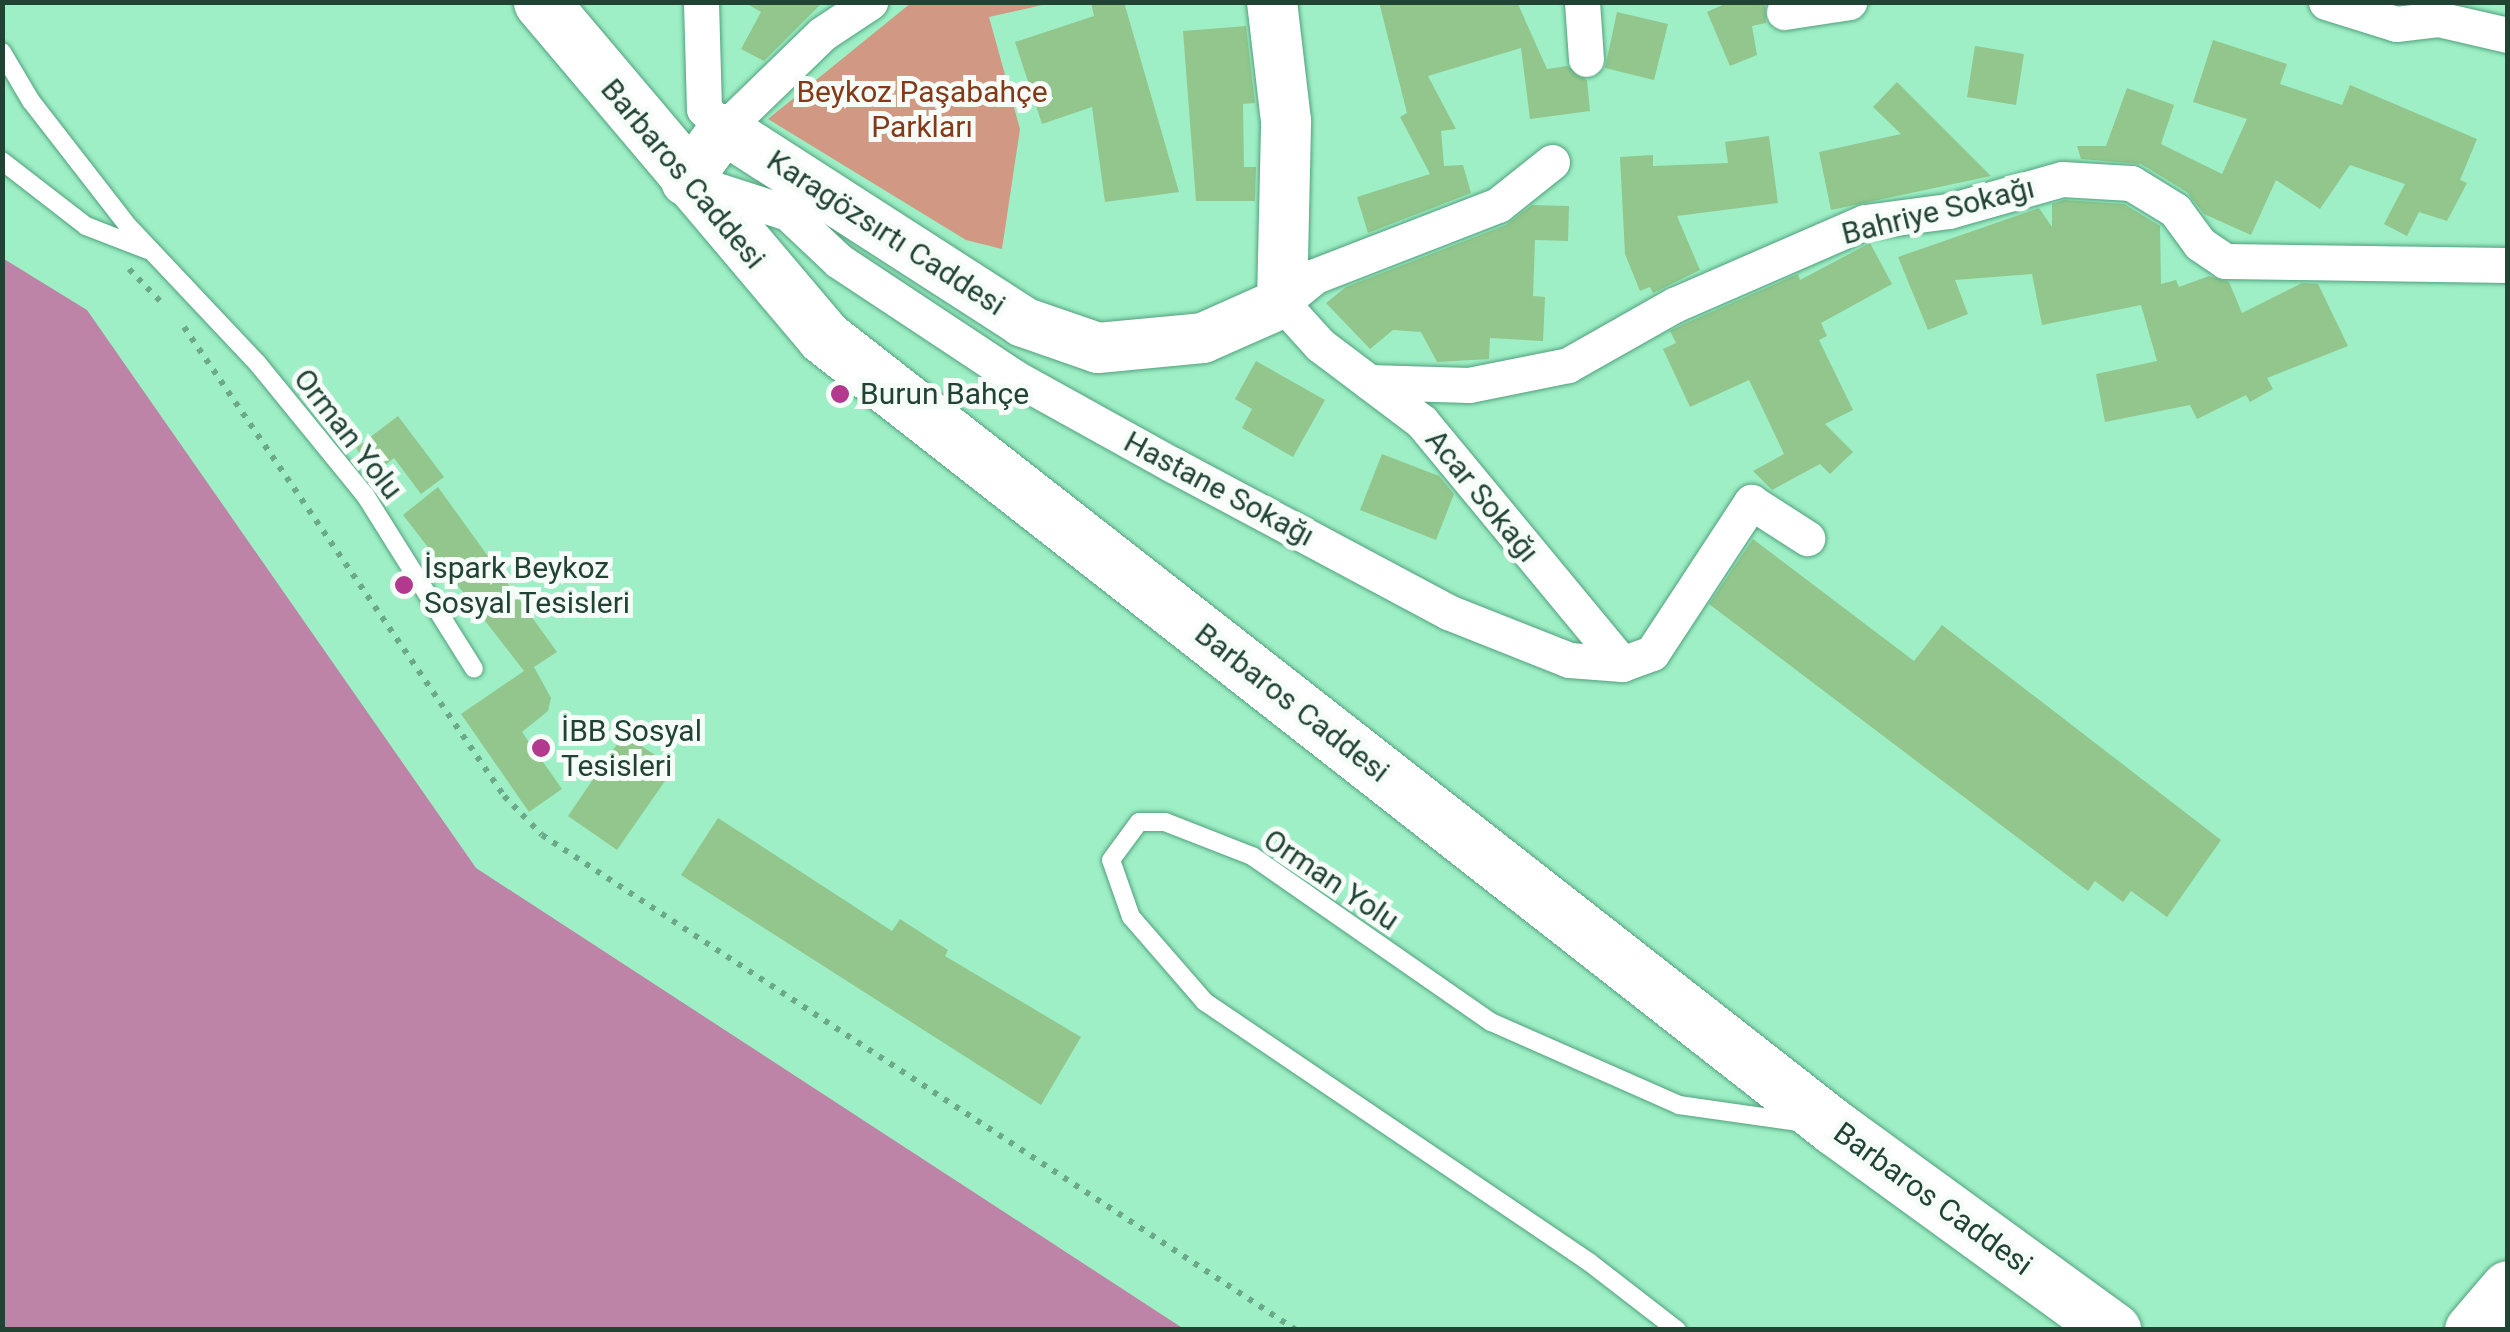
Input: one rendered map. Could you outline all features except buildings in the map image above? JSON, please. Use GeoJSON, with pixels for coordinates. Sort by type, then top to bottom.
{"type":"FeatureCollection","features":[{"type":"Feature","properties":{"kind":"main road","name":"Barbaros Caddesi"},"geometry":{"type":"LineString","coordinates":[[541,2],[686,180],[824,338],[1835,1128],[2113,1330]]}},
{"type":"Feature","properties":{"kind":"main road"},"geometry":{"type":"LineString","coordinates":[[2472,1330],[2508,1288]]}},
{"type":"Feature","properties":{"kind":"street"},"geometry":{"type":"LineString","coordinates":[[701,2],[704,109],[724,128]]}},
{"type":"Feature","properties":{"kind":"street"},"geometry":{"type":"LineString","coordinates":[[686,180],[724,128],[822,34],[870,2]]}},
{"type":"Feature","properties":{"kind":"street"},"geometry":{"type":"LineString","coordinates":[[1272,2],[1286,121],[1282,303]]}},
{"type":"Feature","properties":{"kind":"street"},"geometry":{"type":"LineString","coordinates":[[1582,2],[1586,59]]}},
{"type":"Feature","properties":{"kind":"street"},"geometry":{"type":"LineString","coordinates":[[1784,12],[1848,2]]}},
{"type":"Feature","properties":{"kind":"street"},"geometry":{"type":"LineString","coordinates":[[2326,2],[2396,24],[2454,11],[2508,35]]}},
{"type":"Feature","properties":{"kind":"street","name":"Karagözsırtı Caddesi"},"geometry":{"type":"LineString","coordinates":[[724,128],[1023,322],[1098,348],[1203,338],[1282,303]]}},
{"type":"Feature","properties":{"kind":"street"},"geometry":{"type":"LineString","coordinates":[[1282,303],[1315,276],[1498,205],[1552,162]]}},
{"type":"Feature","properties":{"kind":"street","name":"Bahriye Sokağı"},"geometry":{"type":"LineString","coordinates":[[1368,382],[1469,386],[1568,365],[1674,305],[1866,222],[1949,211],[2062,178],[2131,184],[2175,210],[2200,244],[2225,261],[2508,264]]}},
{"type":"Feature","properties":{"kind":"street","name":"Hastane Sokağı"},"geometry":{"type":"LineString","coordinates":[[686,180],[788,213],[839,261],[1014,377],[1448,612],[1569,660],[1622,664]]}},
{"type":"Feature","properties":{"kind":"street"},"geometry":{"type":"LineString","coordinates":[[756,260],[839,261]]}},
{"type":"Feature","properties":{"kind":"street","name":"Acar Sokağı"},"geometry":{"type":"LineString","coordinates":[[1282,303],[1320,344],[1422,422],[1622,664]]}},
{"type":"Feature","properties":{"kind":"street"},"geometry":{"type":"LineString","coordinates":[[1622,664],[1652,653],[1750,502],[1807,538]]}},
{"type":"Feature","properties":{"kind":"lane","name":"Orman Yolu"},"geometry":{"type":"LineString","coordinates":[[2,52],[31,101],[153,252],[258,364],[364,495],[474,669]]}},
{"type":"Feature","properties":{"kind":"lane","name":"Orman Yolu"},"geometry":{"type":"LineString","coordinates":[[2,162],[86,226],[153,252]]}},
{"type":"Feature","properties":{"kind":"lane","name":"Orman Yolu"},"geometry":{"type":"LineString","coordinates":[[1677,1330],[1589,1262],[1205,1002],[1130,917],[1115,886],[1112,860],[1139,822],[1165,822],[1252,856],[1491,1022],[1679,1105],[1835,1128]]}},
{"type":"Feature","properties":{"kind":"path"},"geometry":{"type":"LineString","coordinates":[[86,226],[186,328],[504,796],[542,835],[1296,1330]]}},
{"type":"Feature","properties":{"kind":"green space","name":"Beykoz Paşabahçe Parkları"},"geometry":{"type":"Polygon","coordinates":[[[911,3],[1051,3],[989,17],[1020,129],[1002,249],[966,240],[768,119],[911,3]]]}},
{"type":"Feature","properties":{"kind":"shaded area"},"geometry":{"type":"Polygon","coordinates":[[[4,259],[87,310],[476,868],[1184,1329],[3,1329],[4,259]]]}},
{"type":"Feature","properties":{"kind":"place","name":"Burun Bahçe"},"geometry":{"type":"Point","coordinates":[840,394]}},
{"type":"Feature","properties":{"kind":"place","name":"İspark Beykoz Sosyal Tesisleri"},"geometry":{"type":"Point","coordinates":[404,585]}},
{"type":"Feature","properties":{"kind":"place","name":"İBB Sosyal Tesisleri"},"geometry":{"type":"Point","coordinates":[541,748]}}]}
